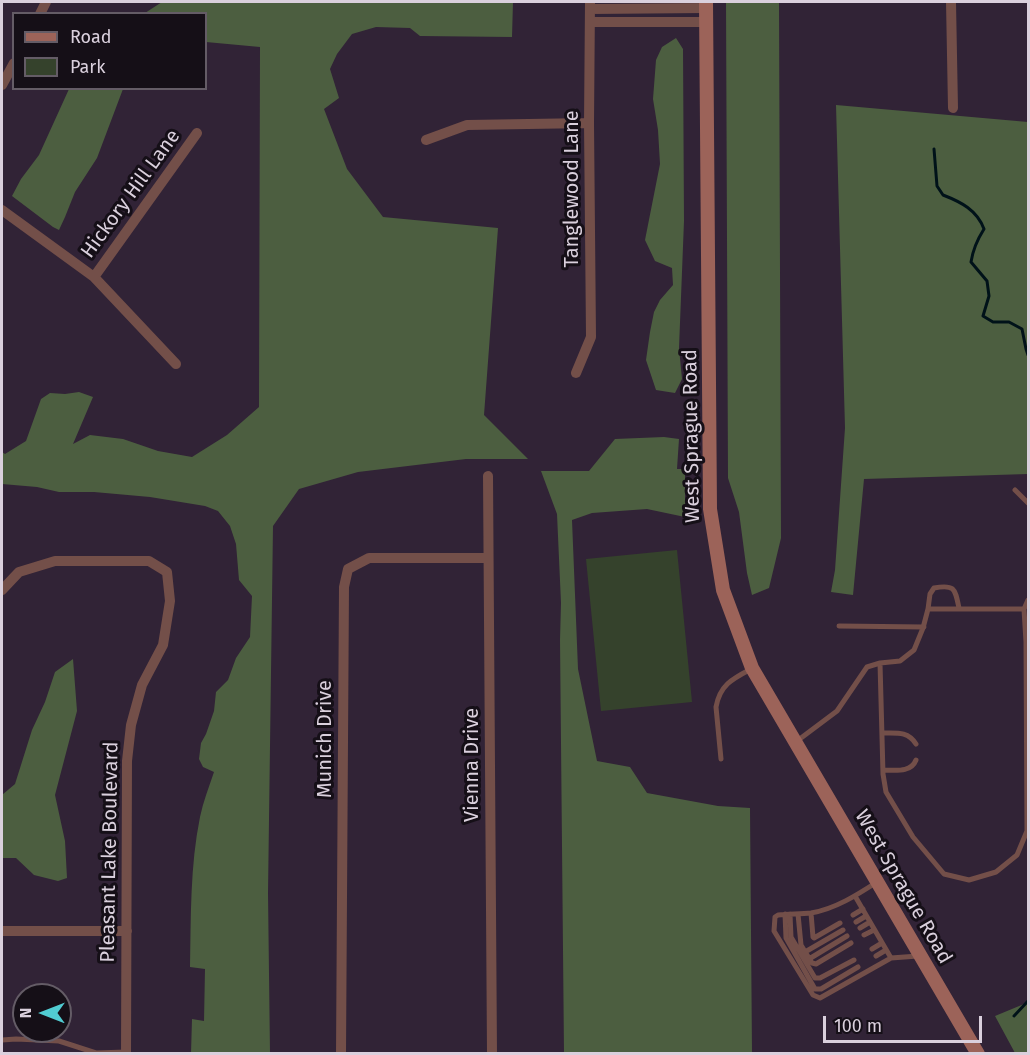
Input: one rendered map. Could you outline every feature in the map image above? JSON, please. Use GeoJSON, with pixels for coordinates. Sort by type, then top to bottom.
{"type":"FeatureCollection","features":[{"type":"Feature","properties":{"kind":"street"},"geometry":{"type":"LineString","coordinates":[[951,2],[953,108]]}},
{"type":"Feature","properties":{"kind":"street"},"geometry":{"type":"LineString","coordinates":[[590,5],[706,11]]}},
{"type":"Feature","properties":{"kind":"street","name":"Tanglewood Lane"},"geometry":{"type":"LineString","coordinates":[[576,373],[591,337],[590,5]]}},
{"type":"Feature","properties":{"kind":"street"},"geometry":{"type":"LineString","coordinates":[[590,22],[706,11]]}},
{"type":"Feature","properties":{"kind":"street","name":"West Sprague Road"},"geometry":{"type":"LineString","coordinates":[[706,11],[710,509],[723,590],[752,668],[978,1053]]}},
{"type":"Feature","properties":{"kind":"street"},"geometry":{"type":"LineString","coordinates":[[3,80],[12,66]]}},
{"type":"Feature","properties":{"kind":"street"},"geometry":{"type":"LineString","coordinates":[[426,140],[467,125],[589,123]]}},
{"type":"Feature","properties":{"kind":"street","name":"Hickory Hill Lane"},"geometry":{"type":"LineString","coordinates":[[94,277],[197,133]]}},
{"type":"Feature","properties":{"kind":"street"},"geometry":{"type":"LineString","coordinates":[[2,210],[94,277],[176,364]]}},
{"type":"Feature","properties":{"kind":"street","name":"Vienna Drive"},"geometry":{"type":"LineString","coordinates":[[488,476],[492,1053]]}},
{"type":"Feature","properties":{"kind":"street","name":"Munich Drive"},"geometry":{"type":"LineString","coordinates":[[341,1053],[344,587],[348,569],[369,558],[488,558]]}},
{"type":"Feature","properties":{"kind":"street","name":"Pleasant Lake Boulevard"},"geometry":{"type":"LineString","coordinates":[[2,590],[19,572],[55,561],[149,561],[167,572],[170,601],[163,645],[142,685],[131,724],[127,761],[126,1053]]}},
{"type":"Feature","properties":{"kind":"street"},"geometry":{"type":"LineString","coordinates":[[2,931],[127,931]]}},
{"type":"Feature","properties":{"kind":"lane"},"geometry":{"type":"LineString","coordinates":[[1015,490],[1029,503]]}},
{"type":"Feature","properties":{"kind":"lane"},"geometry":{"type":"LineString","coordinates":[[796,742],[837,711],[867,667],[900,661],[914,650],[924,627],[930,594],[934,588],[945,586],[956,591],[959,608]]}},
{"type":"Feature","properties":{"kind":"lane"},"geometry":{"type":"LineString","coordinates":[[880,663],[883,774],[886,792],[913,837],[944,874],[969,880],[996,872],[1017,855],[1027,831],[1028,739],[1024,609],[1029,600]]}},
{"type":"Feature","properties":{"kind":"lane"},"geometry":{"type":"LineString","coordinates":[[928,609],[1024,609]]}},
{"type":"Feature","properties":{"kind":"lane"},"geometry":{"type":"LineString","coordinates":[[839,626],[924,627]]}},
{"type":"Feature","properties":{"kind":"lane"},"geometry":{"type":"LineString","coordinates":[[721,759],[716,708],[720,692],[732,679],[752,668]]}},
{"type":"Feature","properties":{"kind":"lane"},"geometry":{"type":"LineString","coordinates":[[882,733],[904,733],[912,737],[916,744]]}},
{"type":"Feature","properties":{"kind":"lane"},"geometry":{"type":"LineString","coordinates":[[883,770],[910,768],[916,760]]}},
{"type":"Feature","properties":{"kind":"lane"},"geometry":{"type":"LineString","coordinates":[[878,882],[827,909],[811,913],[778,915],[775,917],[774,931],[813,995],[820,998],[891,958],[921,956]]}},
{"type":"Feature","properties":{"kind":"lane"},"geometry":{"type":"LineString","coordinates":[[855,896],[891,958]]}},
{"type":"Feature","properties":{"kind":"lane"},"geometry":{"type":"LineString","coordinates":[[853,915],[863,909]]}},
{"type":"Feature","properties":{"kind":"lane"},"geometry":{"type":"LineString","coordinates":[[811,913],[814,938],[840,923]]}},
{"type":"Feature","properties":{"kind":"lane"},"geometry":{"type":"LineString","coordinates":[[788,914],[791,937],[815,978],[820,978],[854,960]]}},
{"type":"Feature","properties":{"kind":"lane"},"geometry":{"type":"LineString","coordinates":[[788,914],[786,938],[815,989],[821,989],[858,968]]}},
{"type":"Feature","properties":{"kind":"lane"},"geometry":{"type":"LineString","coordinates":[[798,914],[801,945],[812,963],[816,964],[851,943]]}},
{"type":"Feature","properties":{"kind":"lane"},"geometry":{"type":"LineString","coordinates":[[856,922],[866,916]]}},
{"type":"Feature","properties":{"kind":"lane"},"geometry":{"type":"LineString","coordinates":[[860,928],[870,922]]}},
{"type":"Feature","properties":{"kind":"lane"},"geometry":{"type":"LineString","coordinates":[[805,952],[843,930]]}},
{"type":"Feature","properties":{"kind":"lane"},"geometry":{"type":"LineString","coordinates":[[864,935],[874,930]]}},
{"type":"Feature","properties":{"kind":"lane"},"geometry":{"type":"LineString","coordinates":[[809,959],[847,936]]}},
{"type":"Feature","properties":{"kind":"lane"},"geometry":{"type":"LineString","coordinates":[[872,949],[882,943]]}},
{"type":"Feature","properties":{"kind":"lane"},"geometry":{"type":"LineString","coordinates":[[876,956],[886,950]]}},
{"type":"Feature","properties":{"kind":"lane"},"geometry":{"type":"LineString","coordinates":[[2,1040],[59,1041],[96,1053],[126,1053]]}},
{"type":"Feature","properties":{"kind":"green space"},"geometry":{"type":"Polygon","coordinates":[[[162,2],[513,2],[512,37],[420,36],[410,28],[376,27],[352,34],[337,54],[330,69],[339,98],[324,109],[347,169],[383,217],[498,228],[484,415],[528,459],[466,459],[358,472],[299,489],[273,526],[268,893],[270,1053],[191,1053],[192,1019],[204,1021],[205,969],[190,967],[193,873],[200,817],[214,772],[203,767],[199,759],[201,743],[214,711],[216,692],[228,680],[236,658],[250,637],[252,596],[239,580],[236,544],[230,526],[218,511],[205,506],[150,497],[94,492],[59,492],[37,487],[2,484],[2,452],[5,454],[26,441],[41,399],[50,393],[79,392],[93,397],[73,444],[90,435],[123,439],[158,451],[192,457],[227,435],[259,407],[260,47],[207,42],[207,12],[147,12],[162,2]]]}},
{"type":"Feature","properties":{"kind":"green space"},"geometry":{"type":"Polygon","coordinates":[[[726,2],[779,2],[781,538],[769,588],[752,595],[739,512],[728,478],[726,2]]]}},
{"type":"Feature","properties":{"kind":"green space"},"geometry":{"type":"Polygon","coordinates":[[[676,38],[683,49],[684,221],[679,348],[682,379],[675,393],[656,390],[646,360],[654,312],[660,300],[673,285],[672,268],[655,261],[645,240],[660,164],[653,99],[656,60],[662,47],[676,38]]]}},
{"type":"Feature","properties":{"kind":"green space"},"geometry":{"type":"Polygon","coordinates":[[[69,90],[123,90],[97,158],[75,192],[59,230],[12,196],[21,179],[39,155],[69,90]]]}},
{"type":"Feature","properties":{"kind":"green space"},"geometry":{"type":"Polygon","coordinates":[[[836,105],[1028,122],[1028,474],[864,479],[853,595],[831,592],[835,570],[845,428],[836,105]]]}},
{"type":"Feature","properties":{"kind":"green space"},"geometry":{"type":"Polygon","coordinates":[[[664,437],[679,439],[677,469],[685,469],[685,517],[647,509],[592,513],[572,520],[578,669],[597,761],[630,767],[647,793],[718,806],[750,808],[752,1053],[564,1053],[561,603],[557,514],[541,471],[589,471],[615,439],[664,437]]]}},
{"type":"Feature","properties":{"kind":"green space"},"geometry":{"type":"Polygon","coordinates":[[[677,550],[692,702],[601,711],[586,559],[677,550]]]}},
{"type":"Feature","properties":{"kind":"green space"},"geometry":{"type":"Polygon","coordinates":[[[73,659],[77,711],[55,795],[65,841],[67,878],[58,881],[34,875],[16,858],[2,858],[2,795],[15,784],[32,730],[55,672],[73,659]]]}},
{"type":"Feature","properties":{"kind":"green space"},"geometry":{"type":"Polygon","coordinates":[[[1028,1000],[1028,1053],[1015,1053],[995,1016],[1024,1004],[1028,1000]]]}},
{"type":"Feature","properties":{"kind":"waterway"},"geometry":{"type":"LineString","coordinates":[[934,149],[937,186],[943,195],[973,212],[984,229],[971,262],[987,281],[989,296],[983,316],[993,322],[1009,322],[1022,329],[1028,355]]}},
{"type":"Feature","properties":{"kind":"waterway"},"geometry":{"type":"LineString","coordinates":[[1014,1016],[1028,1001]]}}]}
